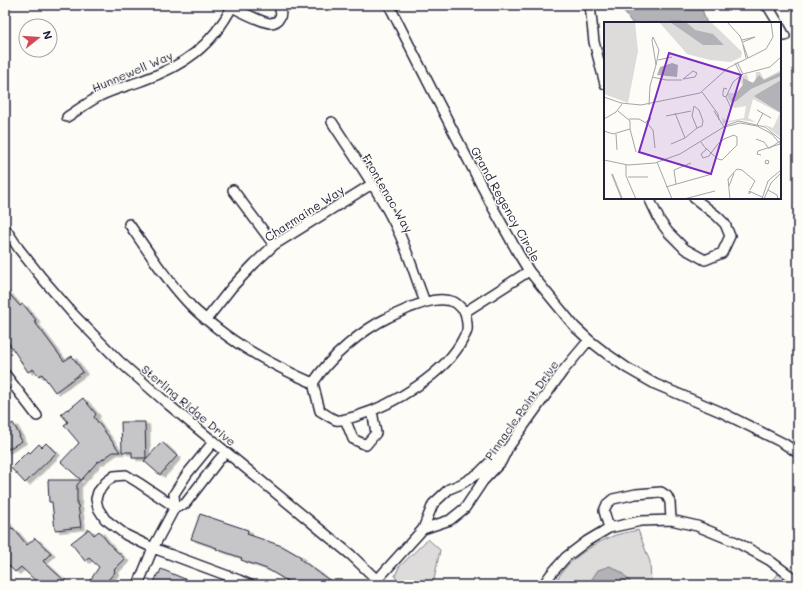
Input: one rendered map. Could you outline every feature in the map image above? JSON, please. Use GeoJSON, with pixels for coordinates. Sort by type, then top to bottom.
{"type":"FeatureCollection","features":[{"type":"Feature","properties":{"kind":"street"},"geometry":{"type":"LineString","coordinates":[[232,6],[265,22],[272,23],[277,20],[281,14],[278,5]]}},
{"type":"Feature","properties":{"kind":"street","name":"Grand Regency Circle"},"geometry":{"type":"LineString","coordinates":[[388,5],[492,206],[529,271],[575,327],[606,354],[655,384],[721,412],[783,443],[798,453]]}},
{"type":"Feature","properties":{"kind":"street"},"geometry":{"type":"LineString","coordinates":[[590,5],[594,42],[604,80]]}},
{"type":"Feature","properties":{"kind":"street"},"geometry":{"type":"LineString","coordinates":[[765,5],[769,8],[777,22]]}},
{"type":"Feature","properties":{"kind":"street","name":"Hunnewell Way"},"geometry":{"type":"LineString","coordinates":[[67,117],[90,101],[102,95],[160,75],[190,58],[209,41],[221,25],[232,6]]}},
{"type":"Feature","properties":{"kind":"street"},"geometry":{"type":"LineString","coordinates":[[781,29],[785,36]]}},
{"type":"Feature","properties":{"kind":"street","name":"Frontenac Way"},"geometry":{"type":"LineString","coordinates":[[332,122],[384,205],[405,247],[424,302]]}},
{"type":"Feature","properties":{"kind":"street","name":"Charmaine Way"},"geometry":{"type":"LineString","coordinates":[[206,320],[232,287],[255,262],[274,246],[372,184]]}},
{"type":"Feature","properties":{"kind":"street"},"geometry":{"type":"LineString","coordinates":[[233,190],[274,246]]}},
{"type":"Feature","properties":{"kind":"street"},"geometry":{"type":"LineString","coordinates":[[649,199],[660,221],[668,232],[685,249],[705,260],[722,253],[730,236],[724,224],[711,211],[695,199]]}},
{"type":"Feature","properties":{"kind":"street"},"geometry":{"type":"LineString","coordinates":[[129,224],[164,276],[192,308],[244,348],[265,360],[313,383]]}},
{"type":"Feature","properties":{"kind":"street","name":"Sterling Ridge Drive"},"geometry":{"type":"LineString","coordinates":[[5,228],[19,249],[42,278],[73,314],[119,361],[168,404],[351,556],[380,583]]}},
{"type":"Feature","properties":{"kind":"street"},"geometry":{"type":"LineString","coordinates":[[465,312],[529,271]]}},
{"type":"Feature","properties":{"kind":"street"},"geometry":{"type":"LineString","coordinates":[[440,300],[454,302],[465,312],[468,330],[460,345],[436,372],[423,382],[394,400],[372,411],[345,419],[335,420],[320,411],[313,383],[319,374],[340,352],[366,331],[389,317],[424,302],[440,300]]}},
{"type":"Feature","properties":{"kind":"street","name":"Pinnacle Point Drive"},"geometry":{"type":"LineString","coordinates":[[423,529],[450,520],[465,508],[472,495],[501,462],[508,448],[563,371],[589,340]]}},
{"type":"Feature","properties":{"kind":"street"},"geometry":{"type":"LineString","coordinates":[[5,374],[37,416]]}},
{"type":"Feature","properties":{"kind":"street"},"geometry":{"type":"LineString","coordinates":[[345,419],[352,439],[366,445],[376,433],[372,411]]}},
{"type":"Feature","properties":{"kind":"street"},"geometry":{"type":"LineString","coordinates":[[138,585],[153,548],[175,507],[174,494],[187,474],[214,441]]}},
{"type":"Feature","properties":{"kind":"street","name":"Pinnacle Point Drive"},"geometry":{"type":"LineString","coordinates":[[380,583],[423,529],[433,504],[449,489],[461,484],[479,473],[495,457],[508,448]]}},
{"type":"Feature","properties":{"kind":"street"},"geometry":{"type":"LineString","coordinates":[[175,507],[185,504],[226,452]]}},
{"type":"Feature","properties":{"kind":"street"},"geometry":{"type":"LineString","coordinates":[[175,507],[126,475],[114,476],[106,482],[98,492],[96,499],[98,508],[105,519],[126,536],[153,548],[250,585]]}},
{"type":"Feature","properties":{"kind":"street"},"geometry":{"type":"LineString","coordinates":[[461,484],[472,495]]}},
{"type":"Feature","properties":{"kind":"street"},"geometry":{"type":"LineString","coordinates":[[609,528],[604,511],[606,504],[613,500],[636,494],[661,492],[667,496],[670,502],[670,520]]}},
{"type":"Feature","properties":{"kind":"street"},"geometry":{"type":"LineString","coordinates":[[543,585],[550,574],[566,557],[587,541],[609,528],[641,521],[670,520],[697,526],[736,542],[770,560],[798,583]]}},
{"type":"Feature","properties":{"kind":"shaded area"},"geometry":{"type":"Polygon","coordinates":[[[619,5],[701,5],[706,22],[631,22],[619,5]]]}},
{"type":"Feature","properties":{"kind":"shaded area"},"geometry":{"type":"Polygon","coordinates":[[[638,530],[650,562],[651,583],[653,585],[555,585],[564,569],[588,549],[613,536],[638,530]]]}},
{"type":"Feature","properties":{"kind":"shaded area"},"geometry":{"type":"Polygon","coordinates":[[[428,539],[440,550],[433,585],[400,585],[395,576],[399,567],[428,539]]]}},
{"type":"Feature","properties":{"kind":"shaded area"},"geometry":{"type":"Polygon","coordinates":[[[610,566],[621,572],[633,585],[588,585],[598,570],[610,566]]]}},
{"type":"Feature","properties":{"kind":"shaded area"},"geometry":{"type":"Polygon","coordinates":[[[779,573],[792,585],[769,585],[779,573]]]}},
{"type":"Feature","properties":{"kind":"building"},"geometry":{"type":"Polygon","coordinates":[[[5,289],[20,306],[23,304],[36,320],[34,321],[64,361],[72,356],[83,372],[55,392],[42,374],[39,376],[33,369],[28,372],[8,342],[5,344],[5,289]]]}},
{"type":"Feature","properties":{"kind":"building"},"geometry":{"type":"Polygon","coordinates":[[[83,398],[96,414],[94,417],[120,452],[113,452],[99,462],[98,461],[77,485],[77,505],[81,527],[55,530],[52,502],[49,502],[48,480],[81,480],[61,462],[79,443],[64,425],[68,422],[61,414],[83,398]]]}},
{"type":"Feature","properties":{"kind":"building"},"geometry":{"type":"Polygon","coordinates":[[[121,422],[145,422],[146,458],[132,458],[132,452],[122,452],[121,422]]]}},
{"type":"Feature","properties":{"kind":"building"},"geometry":{"type":"Polygon","coordinates":[[[13,423],[22,441],[5,451],[5,428],[13,423]]]}},
{"type":"Feature","properties":{"kind":"building"},"geometry":{"type":"Polygon","coordinates":[[[162,442],[177,456],[160,475],[144,461],[162,442]]]}},
{"type":"Feature","properties":{"kind":"building"},"geometry":{"type":"Polygon","coordinates":[[[46,443],[56,453],[25,483],[11,468],[28,451],[30,453],[39,444],[42,447],[46,443]]]}},
{"type":"Feature","properties":{"kind":"building"},"geometry":{"type":"Polygon","coordinates":[[[200,514],[248,530],[247,534],[282,546],[301,557],[300,559],[336,585],[294,585],[267,569],[191,539],[200,514]]]}},
{"type":"Feature","properties":{"kind":"building"},"geometry":{"type":"Polygon","coordinates":[[[5,520],[27,545],[35,538],[51,553],[43,561],[69,585],[40,585],[21,567],[15,572],[5,562],[5,520]]]}},
{"type":"Feature","properties":{"kind":"building"},"geometry":{"type":"Polygon","coordinates":[[[89,529],[94,535],[99,531],[110,545],[125,559],[114,570],[115,572],[108,580],[116,585],[87,585],[99,567],[89,558],[85,561],[71,543],[89,529]]]}},
{"type":"Feature","properties":{"kind":"building"},"geometry":{"type":"Polygon","coordinates":[[[161,569],[199,585],[153,585],[161,569]]]}}]}
